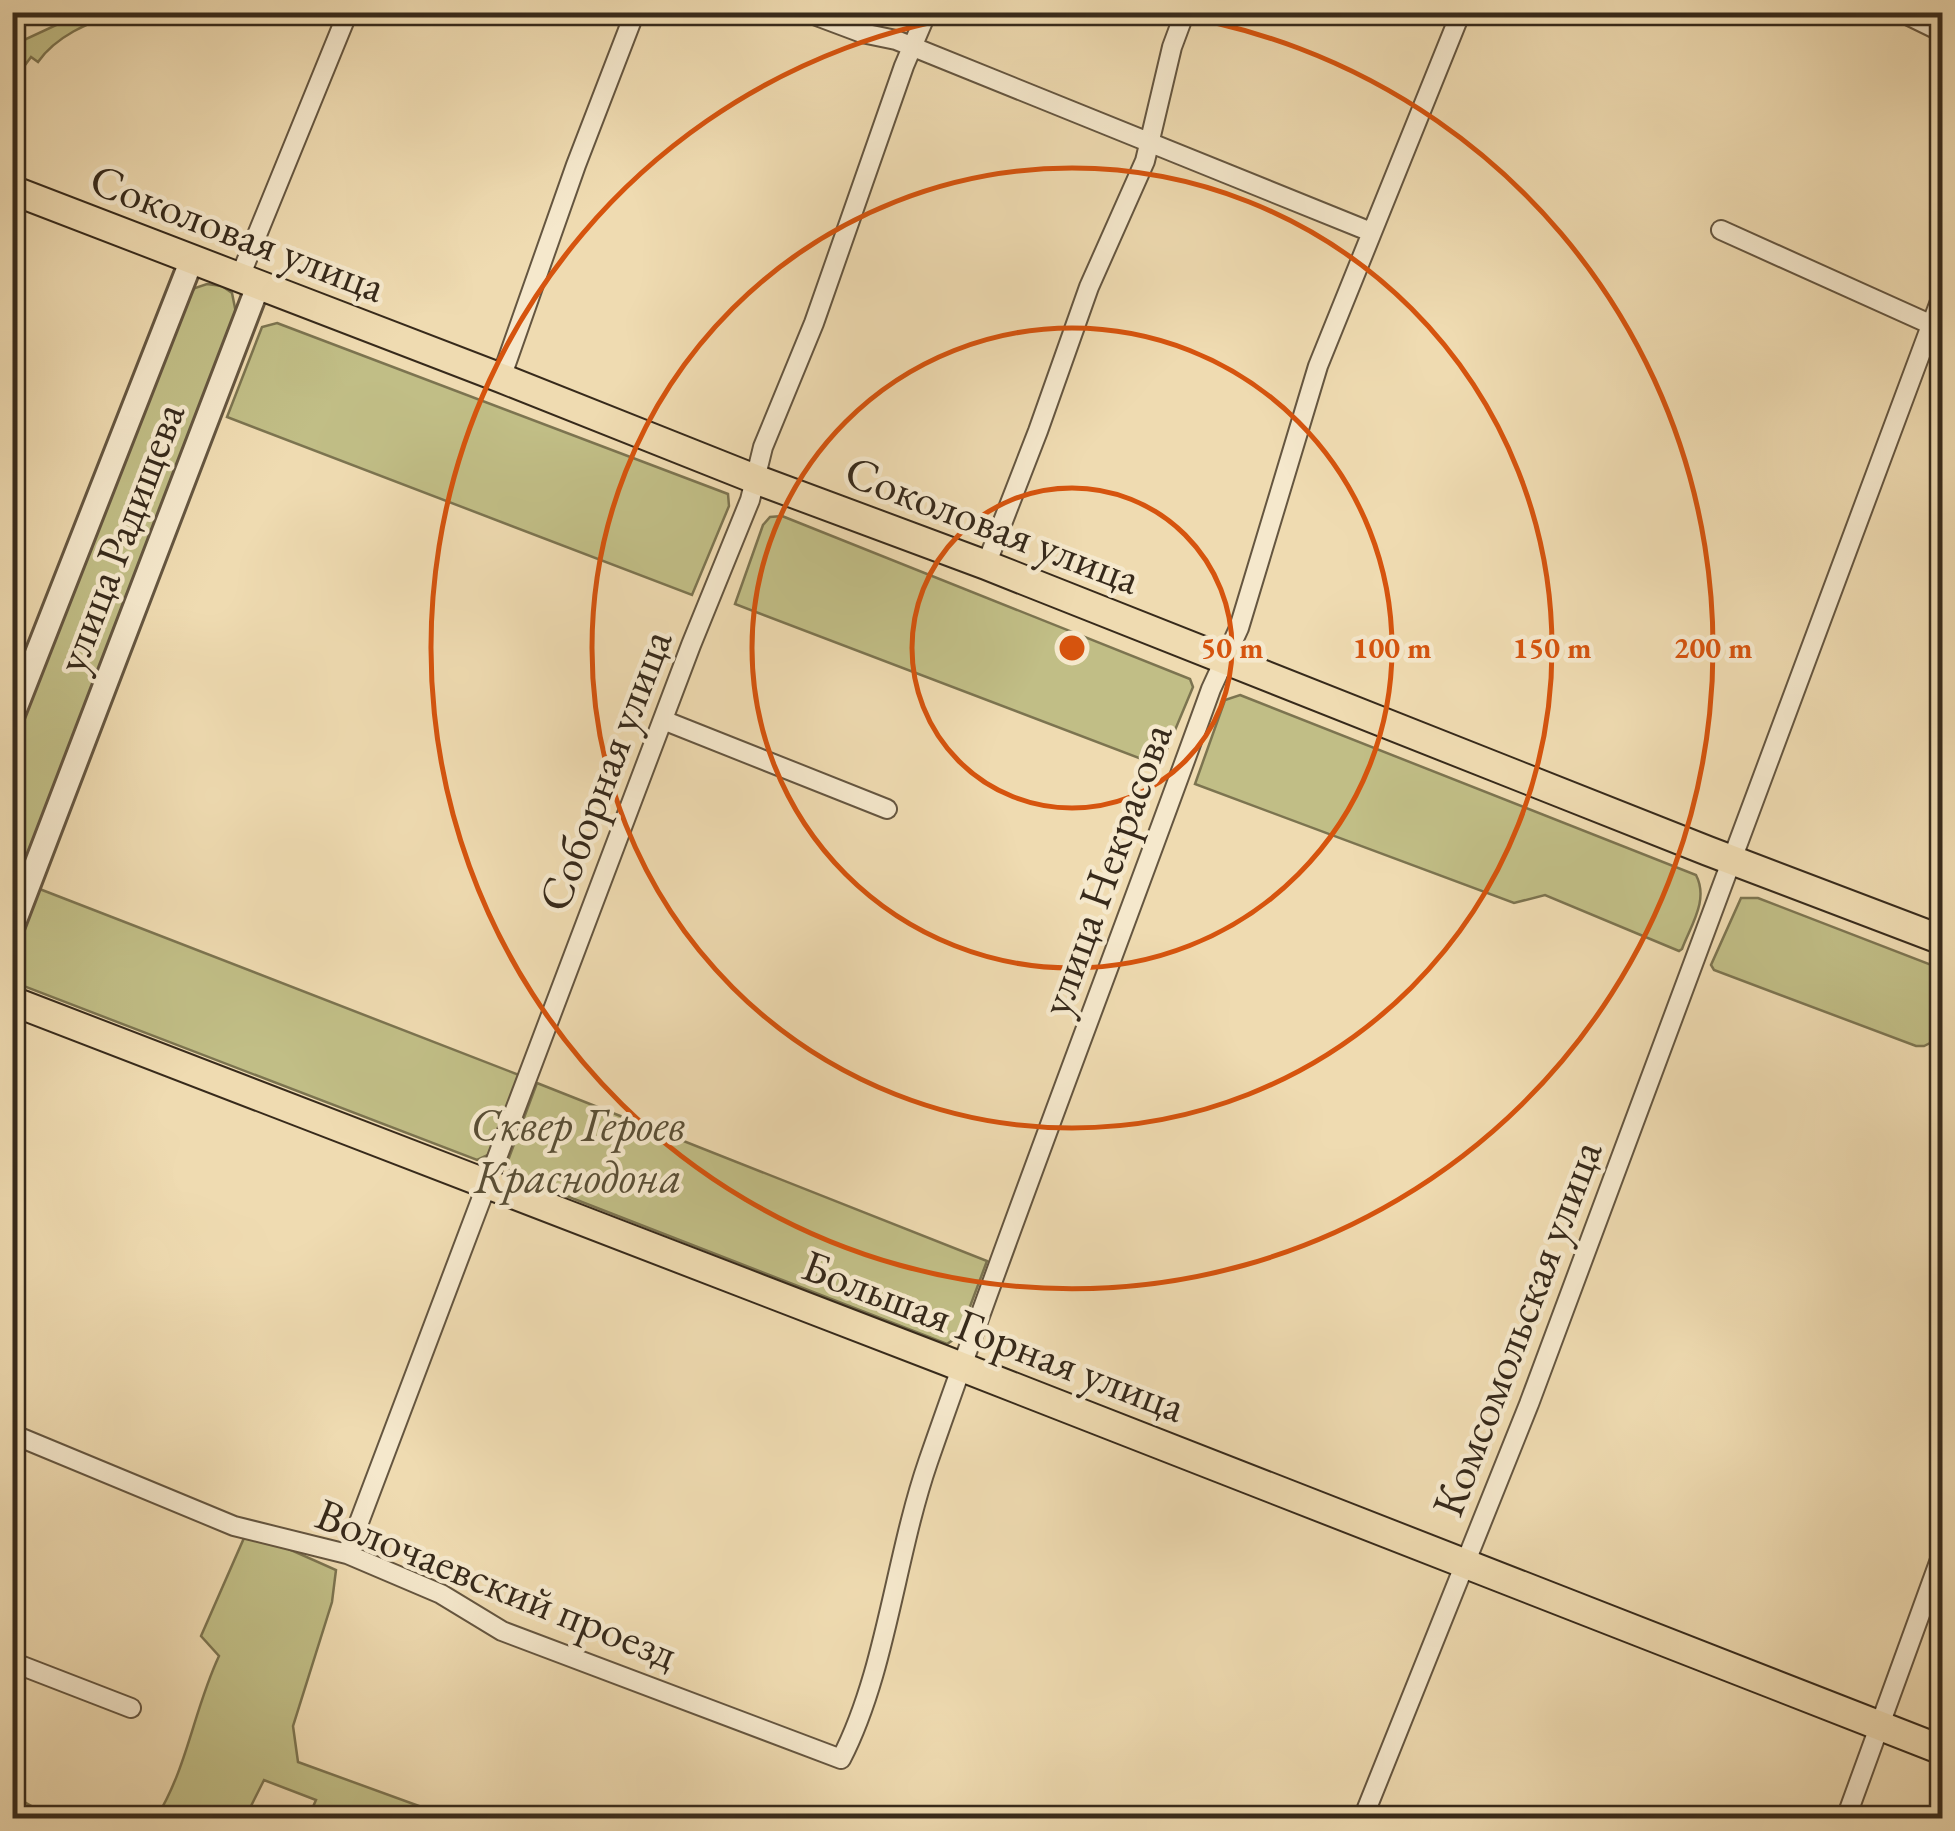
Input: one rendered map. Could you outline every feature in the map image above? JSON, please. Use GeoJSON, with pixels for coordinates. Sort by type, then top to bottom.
{"type":"FeatureCollection","features":[{"type":"Feature","properties":{"kind":"main road","name":"Соколовая улица"},"geometry":{"type":"LineString","coordinates":[[12,190],[756,479],[986,564],[1942,940]]}},
{"type":"Feature","properties":{"kind":"main road","name":"Большая Горная улица"},"geometry":{"type":"LineString","coordinates":[[12,1001],[1942,1750]]}},
{"type":"Feature","properties":{"kind":"street","name":"улица Радищева"},"geometry":{"type":"LineString","coordinates":[[12,928],[348,12]]}},
{"type":"Feature","properties":{"kind":"street"},"geometry":{"type":"LineString","coordinates":[[502,378],[576,165],[635,12]]}},
{"type":"Feature","properties":{"kind":"street"},"geometry":{"type":"LineString","coordinates":[[806,12],[912,48],[1371,232]]}},
{"type":"Feature","properties":{"kind":"street","name":"Соборная улица"},"geometry":{"type":"LineString","coordinates":[[346,1554],[662,720],[744,515],[763,446],[814,323],[927,12]]}},
{"type":"Feature","properties":{"kind":"street"},"geometry":{"type":"LineString","coordinates":[[986,564],[1089,287],[1151,143],[1172,47],[1184,12]]}},
{"type":"Feature","properties":{"kind":"street","name":"улица Некрасова"},"geometry":{"type":"LineString","coordinates":[[841,1759],[863,1715],[910,1513],[961,1368],[1211,689],[1239,628],[1318,366],[1461,12]]}},
{"type":"Feature","properties":{"kind":"street"},"geometry":{"type":"LineString","coordinates":[[1901,12],[1942,32]]}},
{"type":"Feature","properties":{"kind":"street"},"geometry":{"type":"LineString","coordinates":[[1721,230],[1932,325]]}},
{"type":"Feature","properties":{"kind":"street","name":"улица Радищева"},"geometry":{"type":"LineString","coordinates":[[12,716],[192,259]]}},
{"type":"Feature","properties":{"kind":"street","name":"Комсомольская улица"},"geometry":{"type":"LineString","coordinates":[[1363,1818],[1468,1563],[1942,296]]}},
{"type":"Feature","properties":{"kind":"street"},"geometry":{"type":"LineString","coordinates":[[662,720],[887,808]]}},
{"type":"Feature","properties":{"kind":"street","name":"Волочаевский проезд"},"geometry":{"type":"LineString","coordinates":[[12,1434],[234,1526],[346,1554],[441,1594],[502,1631],[841,1759]]}},
{"type":"Feature","properties":{"kind":"street"},"geometry":{"type":"LineString","coordinates":[[1846,1818],[1942,1554]]}},
{"type":"Feature","properties":{"kind":"street"},"geometry":{"type":"LineString","coordinates":[[12,1662],[131,1708]]}},
{"type":"Feature","properties":{"kind":"green space"},"geometry":{"type":"Polygon","coordinates":[[[82,13],[117,13],[63,38],[38,62],[31,57],[13,76],[13,45],[82,13]]]}},
{"type":"Feature","properties":{"kind":"green space"},"geometry":{"type":"Polygon","coordinates":[[[207,284],[222,286],[232,293],[236,313],[13,900],[13,743],[185,299],[195,288],[207,284]]]}},
{"type":"Feature","properties":{"kind":"green space"},"geometry":{"type":"Polygon","coordinates":[[[277,323],[728,494],[729,506],[692,595],[227,417],[262,327],[277,323]]]}},
{"type":"Feature","properties":{"kind":"green space"},"geometry":{"type":"Polygon","coordinates":[[[782,516],[1190,679],[1193,687],[1160,766],[735,604],[763,525],[770,517],[782,516]]]}},
{"type":"Feature","properties":{"kind":"green space"},"geometry":{"type":"Polygon","coordinates":[[[1240,695],[1696,875],[1700,903],[1682,949],[1545,895],[1514,903],[1195,784],[1225,700],[1240,695]]]}},
{"type":"Feature","properties":{"kind":"green space","name":"Сквер Героев Краснодона"},"geometry":{"type":"Polygon","coordinates":[[[37,888],[519,1075],[488,1155],[477,1160],[13,982],[12,947],[37,888]]]}},
{"type":"Feature","properties":{"kind":"green space"},"geometry":{"type":"Polygon","coordinates":[[[1741,898],[1758,898],[1942,969],[1942,1037],[1916,1046],[1714,970],[1711,965],[1741,898]]]}},
{"type":"Feature","properties":{"kind":"green space","name":"Сквер Героев Краснодона"},"geometry":{"type":"Polygon","coordinates":[[[537,1083],[987,1261],[959,1336],[947,1344],[510,1174],[507,1163],[537,1083]]]}},
{"type":"Feature","properties":{"kind":"green space"},"geometry":{"type":"Polygon","coordinates":[[[244,1538],[282,1546],[336,1570],[332,1602],[293,1726],[298,1762],[452,1818],[399,1818],[373,1810],[369,1818],[308,1818],[316,1800],[264,1780],[245,1818],[156,1818],[183,1759],[219,1656],[201,1636],[244,1538]]]}},
{"type":"Feature","properties":{"kind":"green space"},"geometry":{"type":"Polygon","coordinates":[[[12,1795],[42,1812],[42,1818],[13,1818],[12,1795]]]}}]}
